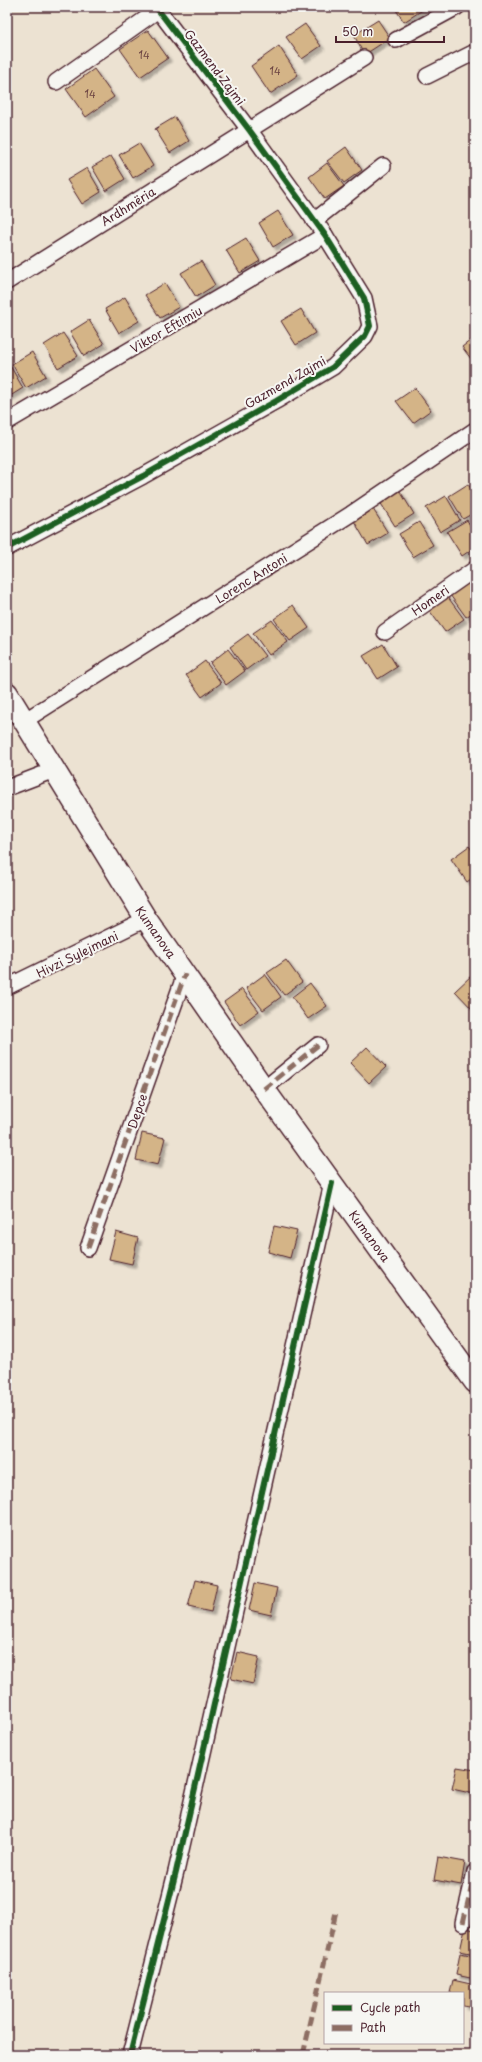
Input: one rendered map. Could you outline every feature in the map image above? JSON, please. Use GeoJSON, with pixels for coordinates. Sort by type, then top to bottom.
{"type":"FeatureCollection","features":[{"type":"Feature","properties":{"kind":"main road","name":"Kumanova"},"geometry":{"type":"LineString","coordinates":[[7,693],[146,919],[264,1089],[475,1382]]}},
{"type":"Feature","properties":{"kind":"street"},"geometry":{"type":"LineString","coordinates":[[396,40],[457,7]]}},
{"type":"Feature","properties":{"kind":"street"},"geometry":{"type":"LineString","coordinates":[[56,82],[157,8]]}},
{"type":"Feature","properties":{"kind":"street","name":"Gazmend Zajmi"},"geometry":{"type":"LineString","coordinates":[[7,548],[276,401],[333,367],[365,336],[370,326],[364,298],[325,235],[250,131],[157,8]]}},
{"type":"Feature","properties":{"kind":"street"},"geometry":{"type":"LineString","coordinates":[[427,76],[475,52]]}},
{"type":"Feature","properties":{"kind":"street"},"geometry":{"type":"LineString","coordinates":[[250,131],[364,58]]}},
{"type":"Feature","properties":{"kind":"street","name":"Ardhmëria"},"geometry":{"type":"LineString","coordinates":[[7,282],[250,131]]}},
{"type":"Feature","properties":{"kind":"street"},"geometry":{"type":"LineString","coordinates":[[314,221],[383,166]]}},
{"type":"Feature","properties":{"kind":"street","name":"Viktor Eftimiu"},"geometry":{"type":"LineString","coordinates":[[7,422],[325,235]]}},
{"type":"Feature","properties":{"kind":"street","name":"Lorenc Antoni"},"geometry":{"type":"LineString","coordinates":[[24,721],[351,514],[475,430]]}},
{"type":"Feature","properties":{"kind":"street","name":"Homeri"},"geometry":{"type":"LineString","coordinates":[[385,632],[475,569]]}},
{"type":"Feature","properties":{"kind":"street"},"geometry":{"type":"LineString","coordinates":[[7,788],[54,770]]}},
{"type":"Feature","properties":{"kind":"street","name":"Hivzi Sylejmani"},"geometry":{"type":"LineString","coordinates":[[7,987],[146,919]]}},
{"type":"Feature","properties":{"kind":"street","name":"Depce"},"geometry":{"type":"LineString","coordinates":[[88,1248],[185,974]]}},
{"type":"Feature","properties":{"kind":"street"},"geometry":{"type":"LineString","coordinates":[[264,1089],[318,1045]]}},
{"type":"Feature","properties":{"kind":"street"},"geometry":{"type":"LineString","coordinates":[[130,2055],[178,1864],[332,1183]]}},
{"type":"Feature","properties":{"kind":"street"},"geometry":{"type":"LineString","coordinates":[[463,1923],[475,1872]]}},
{"type":"Feature","properties":{"kind":"building"},"geometry":{"type":"Polygon","coordinates":[[[394,7],[427,7],[404,22],[394,7]]]}},
{"type":"Feature","properties":{"kind":"building"},"geometry":{"type":"Polygon","coordinates":[[[378,20],[390,38],[364,55],[354,35],[378,20]]]}},
{"type":"Feature","properties":{"kind":"building"},"geometry":{"type":"Polygon","coordinates":[[[305,24],[321,46],[302,59],[286,37],[305,24]]]}},
{"type":"Feature","properties":{"kind":"building"},"geometry":{"type":"Polygon","coordinates":[[[148,30],[168,58],[140,77],[120,49],[148,30]]]}},
{"type":"Feature","properties":{"kind":"building"},"geometry":{"type":"Polygon","coordinates":[[[279,46],[298,75],[270,94],[251,66],[279,46]]]}},
{"type":"Feature","properties":{"kind":"building"},"geometry":{"type":"Polygon","coordinates":[[[94,69],[114,97],[86,117],[66,89],[94,69]]]}},
{"type":"Feature","properties":{"kind":"building"},"geometry":{"type":"Polygon","coordinates":[[[175,117],[189,141],[170,153],[155,129],[175,117]]]}},
{"type":"Feature","properties":{"kind":"building"},"geometry":{"type":"Polygon","coordinates":[[[139,143],[153,166],[133,178],[119,155],[139,143]]]}},
{"type":"Feature","properties":{"kind":"building"},"geometry":{"type":"Polygon","coordinates":[[[346,147],[362,170],[344,183],[327,161],[346,147]]]}},
{"type":"Feature","properties":{"kind":"building"},"geometry":{"type":"Polygon","coordinates":[[[111,156],[125,179],[106,191],[92,167],[111,156]]]}},
{"type":"Feature","properties":{"kind":"building"},"geometry":{"type":"Polygon","coordinates":[[[327,163],[344,186],[325,199],[309,177],[327,163]]]}},
{"type":"Feature","properties":{"kind":"building"},"geometry":{"type":"Polygon","coordinates":[[[87,168],[101,192],[82,204],[67,180],[87,168]]]}},
{"type":"Feature","properties":{"kind":"building"},"geometry":{"type":"Polygon","coordinates":[[[278,211],[293,235],[273,247],[259,223],[278,211]]]}},
{"type":"Feature","properties":{"kind":"building"},"geometry":{"type":"Polygon","coordinates":[[[246,238],[260,261],[240,273],[226,250],[246,238]]]}},
{"type":"Feature","properties":{"kind":"building"},"geometry":{"type":"Polygon","coordinates":[[[201,261],[215,285],[196,297],[181,273],[201,261]]]}},
{"type":"Feature","properties":{"kind":"building"},"geometry":{"type":"Polygon","coordinates":[[[165,283],[179,307],[160,318],[145,295],[165,283]]]}},
{"type":"Feature","properties":{"kind":"building"},"geometry":{"type":"Polygon","coordinates":[[[125,297],[139,321],[119,333],[105,309],[125,297]]]}},
{"type":"Feature","properties":{"kind":"building"},"geometry":{"type":"Polygon","coordinates":[[[301,309],[315,333],[296,345],[281,321],[301,309]]]}},
{"type":"Feature","properties":{"kind":"building"},"geometry":{"type":"Polygon","coordinates":[[[89,320],[104,344],[84,356],[70,332],[89,320]]]}},
{"type":"Feature","properties":{"kind":"building"},"geometry":{"type":"Polygon","coordinates":[[[63,333],[78,356],[58,368],[44,345],[63,333]]]}},
{"type":"Feature","properties":{"kind":"building"},"geometry":{"type":"Polygon","coordinates":[[[475,337],[475,364],[462,347],[475,337]]]}},
{"type":"Feature","properties":{"kind":"building"},"geometry":{"type":"Polygon","coordinates":[[[32,352],[46,376],[26,388],[12,364],[32,352]]]}},
{"type":"Feature","properties":{"kind":"building"},"geometry":{"type":"Polygon","coordinates":[[[9,364],[23,388],[7,398],[7,366],[9,364]]]}},
{"type":"Feature","properties":{"kind":"building"},"geometry":{"type":"Polygon","coordinates":[[[415,388],[431,410],[413,423],[396,401],[415,388]]]}},
{"type":"Feature","properties":{"kind":"building"},"geometry":{"type":"Polygon","coordinates":[[[468,484],[475,495],[475,512],[463,519],[449,496],[468,484]]]}},
{"type":"Feature","properties":{"kind":"building"},"geometry":{"type":"Polygon","coordinates":[[[400,491],[414,514],[395,526],[380,502],[400,491]]]}},
{"type":"Feature","properties":{"kind":"building"},"geometry":{"type":"Polygon","coordinates":[[[446,496],[460,520],[440,532],[426,508],[446,496]]]}},
{"type":"Feature","properties":{"kind":"building"},"geometry":{"type":"Polygon","coordinates":[[[373,509],[388,533],[368,545],[354,521],[373,509]]]}},
{"type":"Feature","properties":{"kind":"building"},"geometry":{"type":"Polygon","coordinates":[[[467,520],[475,534],[475,547],[462,556],[447,532],[467,520]]]}},
{"type":"Feature","properties":{"kind":"building"},"geometry":{"type":"Polygon","coordinates":[[[419,522],[433,545],[413,557],[399,534],[419,522]]]}},
{"type":"Feature","properties":{"kind":"building"},"geometry":{"type":"Polygon","coordinates":[[[468,582],[475,591],[475,611],[466,617],[450,595],[468,582]]]}},
{"type":"Feature","properties":{"kind":"building"},"geometry":{"type":"Polygon","coordinates":[[[447,596],[464,619],[445,632],[429,610],[447,596]]]}},
{"type":"Feature","properties":{"kind":"building"},"geometry":{"type":"Polygon","coordinates":[[[293,605],[309,628],[290,641],[274,619],[293,605]]]}},
{"type":"Feature","properties":{"kind":"building"},"geometry":{"type":"Polygon","coordinates":[[[272,620],[288,642],[269,655],[253,633],[272,620]]]}},
{"type":"Feature","properties":{"kind":"building"},"geometry":{"type":"Polygon","coordinates":[[[248,634],[265,656],[246,670],[230,647],[248,634]]]}},
{"type":"Feature","properties":{"kind":"building"},"geometry":{"type":"Polygon","coordinates":[[[383,644],[397,667],[378,679],[363,656],[383,644]]]}},
{"type":"Feature","properties":{"kind":"building"},"geometry":{"type":"Polygon","coordinates":[[[228,649],[245,671],[226,685],[210,663],[228,649]]]}},
{"type":"Feature","properties":{"kind":"building"},"geometry":{"type":"Polygon","coordinates":[[[205,661],[221,683],[202,697],[186,675],[205,661]]]}},
{"type":"Feature","properties":{"kind":"building"},"geometry":{"type":"Polygon","coordinates":[[[469,846],[475,854],[475,876],[467,882],[451,859],[469,846]]]}},
{"type":"Feature","properties":{"kind":"building"},"geometry":{"type":"Polygon","coordinates":[[[286,960],[302,982],[284,995],[267,973],[286,960]]]}},
{"type":"Feature","properties":{"kind":"building"},"geometry":{"type":"Polygon","coordinates":[[[265,974],[281,997],[263,1010],[246,988],[265,974]]]}},
{"type":"Feature","properties":{"kind":"building"},"geometry":{"type":"Polygon","coordinates":[[[472,975],[475,979],[474,1011],[455,991],[472,975]]]}},
{"type":"Feature","properties":{"kind":"building"},"geometry":{"type":"Polygon","coordinates":[[[310,983],[327,1006],[308,1019],[292,997],[310,983]]]}},
{"type":"Feature","properties":{"kind":"building"},"geometry":{"type":"Polygon","coordinates":[[[242,989],[259,1011],[240,1025],[224,1002],[242,989]]]}},
{"type":"Feature","properties":{"kind":"building"},"geometry":{"type":"Polygon","coordinates":[[[367,1047],[386,1067],[369,1083],[350,1063],[367,1047]]]}},
{"type":"Feature","properties":{"kind":"building"},"geometry":{"type":"Polygon","coordinates":[[[142,1133],[165,1138],[158,1165],[136,1160],[142,1133]]]}},
{"type":"Feature","properties":{"kind":"building"},"geometry":{"type":"Polygon","coordinates":[[[274,1226],[297,1231],[290,1258],[268,1252],[274,1226]]]}},
{"type":"Feature","properties":{"kind":"building"},"geometry":{"type":"Polygon","coordinates":[[[116,1232],[138,1238],[132,1264],[109,1259],[116,1232]]]}},
{"type":"Feature","properties":{"kind":"building"},"geometry":{"type":"Polygon","coordinates":[[[195,1580],[217,1585],[211,1612],[188,1607],[195,1580]]]}},
{"type":"Feature","properties":{"kind":"building"},"geometry":{"type":"Polygon","coordinates":[[[255,1583],[277,1588],[271,1615],[249,1610],[255,1583]]]}},
{"type":"Feature","properties":{"kind":"building"},"geometry":{"type":"Polygon","coordinates":[[[237,1652],[259,1657],[253,1684],[231,1679],[237,1652]]]}},
{"type":"Feature","properties":{"kind":"building"},"geometry":{"type":"Polygon","coordinates":[[[457,1767],[475,1770],[475,1794],[452,1789],[457,1767]]]}},
{"type":"Feature","properties":{"kind":"building"},"geometry":{"type":"Polygon","coordinates":[[[438,1857],[465,1862],[461,1885],[434,1880],[438,1857]]]}},
{"type":"Feature","properties":{"kind":"building"},"geometry":{"type":"Polygon","coordinates":[[[465,1928],[475,1930],[475,1954],[460,1951],[465,1928]]]}},
{"type":"Feature","properties":{"kind":"building"},"geometry":{"type":"Polygon","coordinates":[[[460,1953],[475,1956],[475,1979],[456,1975],[460,1953]]]}},
{"type":"Feature","properties":{"kind":"building"},"geometry":{"type":"Polygon","coordinates":[[[453,1980],[475,1985],[475,2008],[464,2006],[464,1992],[450,1992],[453,1980]]]}},
{"type":"Feature","properties":{"kind":"marked path"},"geometry":{"type":"LineString","coordinates":[[88,1248],[185,974]]}},
{"type":"Feature","properties":{"kind":"marked path"},"geometry":{"type":"LineString","coordinates":[[264,1089],[318,1045]]}},
{"type":"Feature","properties":{"kind":"marked path"},"geometry":{"type":"LineString","coordinates":[[463,1923],[475,1872]]}},
{"type":"Feature","properties":{"kind":"marked path"},"geometry":{"type":"LineString","coordinates":[[303,2055],[336,1912]]}},
{"type":"Feature","properties":{"kind":"cycle path"},"geometry":{"type":"LineString","coordinates":[[7,548],[143,476],[333,367],[365,336],[370,326],[364,298],[325,235],[250,131],[156,7]]}},
{"type":"Feature","properties":{"kind":"cycle path"},"geometry":{"type":"LineString","coordinates":[[130,2055],[176,1872],[332,1183]]}}]}
